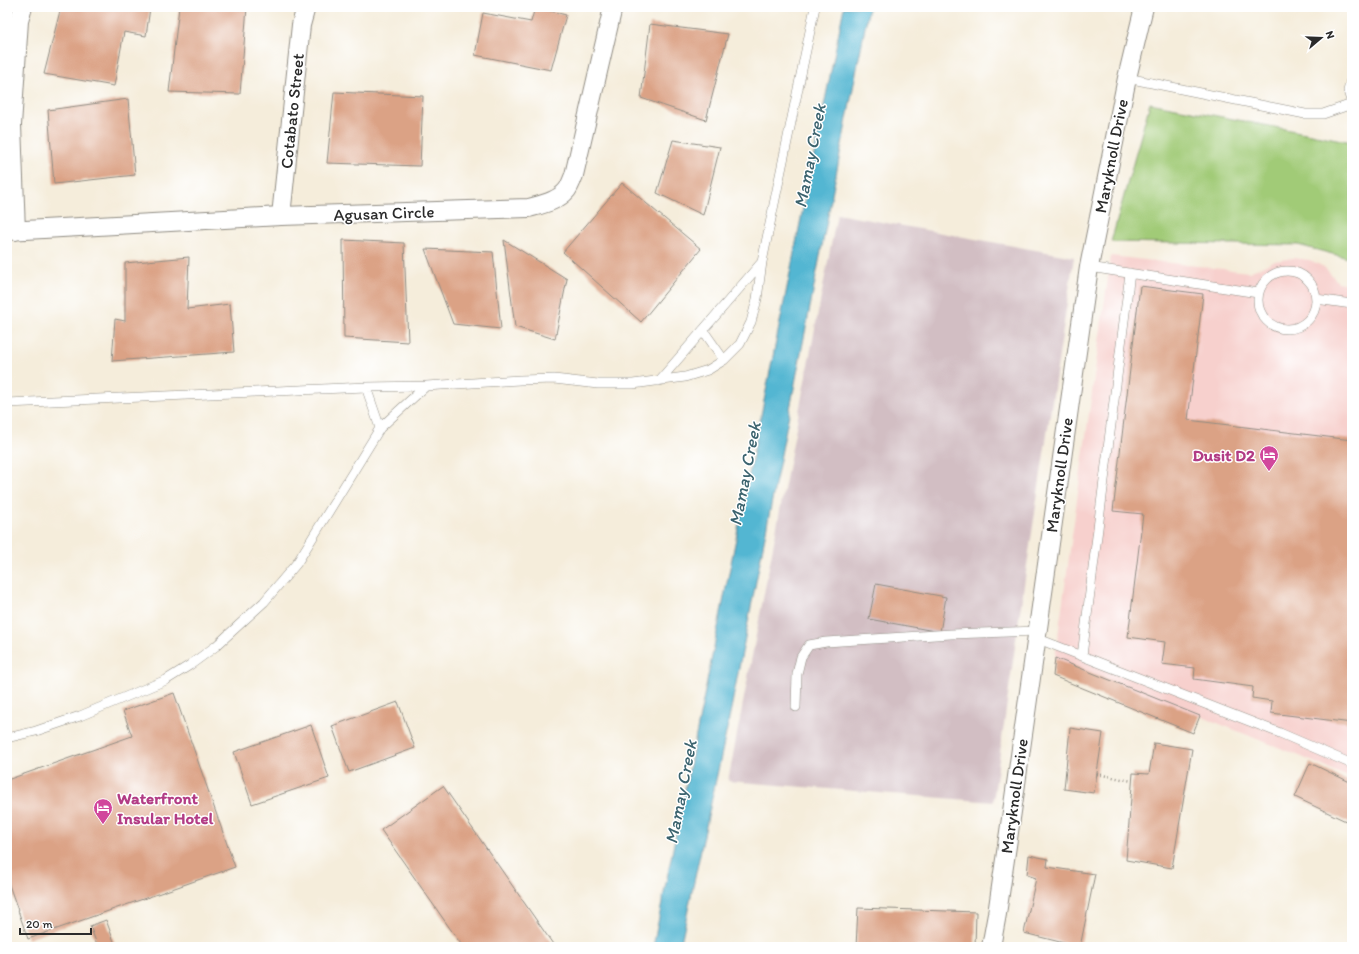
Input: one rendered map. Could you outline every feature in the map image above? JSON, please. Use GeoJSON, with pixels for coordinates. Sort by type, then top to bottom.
{"type":"FeatureCollection","features":[{"type":"Feature","properties":{"kind":"street"},"geometry":{"type":"LineString","coordinates":[[12,231],[12,125],[19,20],[23,7]]}},
{"type":"Feature","properties":{"kind":"street","name":"Cotabato Street"},"geometry":{"type":"LineString","coordinates":[[281,216],[301,25],[306,7]]}},
{"type":"Feature","properties":{"kind":"street","name":"Agusan Circle"},"geometry":{"type":"LineString","coordinates":[[12,231],[281,216],[529,208],[556,198],[567,189],[574,175],[613,7]]}},
{"type":"Feature","properties":{"kind":"street","name":"Maryknoll Drive"},"geometry":{"type":"LineString","coordinates":[[991,947],[1015,792],[1036,634],[1089,267],[1127,78],[1144,7]]}},
{"type":"Feature","properties":{"kind":"lane"},"geometry":{"type":"LineString","coordinates":[[7,403],[366,387],[426,386],[520,380],[554,379],[598,384],[633,384],[685,377],[708,370],[724,360],[740,344],[751,322],[757,299],[762,262],[815,7]]}},
{"type":"Feature","properties":{"kind":"lane"},"geometry":{"type":"LineString","coordinates":[[1127,78],[1305,114],[1323,114],[1352,104],[1348,91],[1352,76]]}},
{"type":"Feature","properties":{"kind":"lane"},"geometry":{"type":"LineString","coordinates":[[659,381],[762,262]]}},
{"type":"Feature","properties":{"kind":"lane"},"geometry":{"type":"LineString","coordinates":[[1089,267],[1258,293]]}},
{"type":"Feature","properties":{"kind":"lane"},"geometry":{"type":"LineString","coordinates":[[1276,272],[1294,272],[1303,276],[1310,282],[1316,299],[1315,308],[1306,322],[1299,327],[1284,329],[1271,324],[1264,318],[1258,302],[1258,293],[1262,284],[1268,277],[1276,272]]}},
{"type":"Feature","properties":{"kind":"lane"},"geometry":{"type":"LineString","coordinates":[[1082,656],[1130,273]]}},
{"type":"Feature","properties":{"kind":"lane"},"geometry":{"type":"LineString","coordinates":[[1316,299],[1352,304]]}},
{"type":"Feature","properties":{"kind":"lane"},"geometry":{"type":"LineString","coordinates":[[703,330],[724,360]]}},
{"type":"Feature","properties":{"kind":"lane"},"geometry":{"type":"LineString","coordinates":[[7,738],[36,731],[80,716],[166,680],[216,646],[264,602],[297,563],[380,428],[426,386]]}},
{"type":"Feature","properties":{"kind":"lane"},"geometry":{"type":"LineString","coordinates":[[366,387],[380,428]]}},
{"type":"Feature","properties":{"kind":"lane"},"geometry":{"type":"LineString","coordinates":[[796,707],[797,674],[801,657],[810,646],[826,642],[951,634],[1036,634],[1082,656],[1280,733],[1352,764]]}},
{"type":"Feature","properties":{"kind":"path"},"geometry":{"type":"LineString","coordinates":[[1097,774],[1132,781]]}},
{"type":"Feature","properties":{"kind":"shaded area"},"geometry":{"type":"Polygon","coordinates":[[[837,214],[1074,257],[1020,611],[993,802],[728,781],[837,214]]]}},
{"type":"Feature","properties":{"kind":"shaded area"},"geometry":{"type":"Polygon","coordinates":[[[1111,256],[1249,272],[1275,261],[1293,258],[1310,260],[1324,267],[1338,282],[1352,285],[1352,779],[1295,754],[1055,658],[1111,256]]]}},
{"type":"Feature","properties":{"kind":"green space"},"geometry":{"type":"Polygon","coordinates":[[[1150,103],[1352,142],[1352,259],[1298,245],[1111,242],[1150,103]]]}},
{"type":"Feature","properties":{"kind":"water"},"geometry":{"type":"Polygon","coordinates":[[[844,7],[869,7],[728,724],[680,947],[653,947],[844,7]]]}},
{"type":"Feature","properties":{"kind":"building"},"geometry":{"type":"Polygon","coordinates":[[[61,7],[150,8],[146,36],[124,32],[114,86],[44,74],[61,7]]]}},
{"type":"Feature","properties":{"kind":"building"},"geometry":{"type":"Polygon","coordinates":[[[179,7],[247,7],[240,94],[169,92],[179,7]]]}},
{"type":"Feature","properties":{"kind":"building"},"geometry":{"type":"Polygon","coordinates":[[[535,7],[566,15],[551,70],[475,55],[483,13],[531,22],[535,7]]]}},
{"type":"Feature","properties":{"kind":"building"},"geometry":{"type":"Polygon","coordinates":[[[650,24],[728,34],[706,120],[641,98],[650,24]]]}},
{"type":"Feature","properties":{"kind":"building"},"geometry":{"type":"Polygon","coordinates":[[[334,92],[423,96],[420,166],[327,163],[334,92]]]}},
{"type":"Feature","properties":{"kind":"building"},"geometry":{"type":"Polygon","coordinates":[[[128,99],[135,175],[54,184],[48,110],[128,99]]]}},
{"type":"Feature","properties":{"kind":"building"},"geometry":{"type":"Polygon","coordinates":[[[673,140],[720,147],[703,215],[657,193],[673,140]]]}},
{"type":"Feature","properties":{"kind":"building"},"geometry":{"type":"Polygon","coordinates":[[[622,183],[701,249],[641,322],[563,252],[622,183]]]}},
{"type":"Feature","properties":{"kind":"building"},"geometry":{"type":"Polygon","coordinates":[[[343,240],[404,243],[408,342],[344,338],[343,240]]]}},
{"type":"Feature","properties":{"kind":"building"},"geometry":{"type":"Polygon","coordinates":[[[504,240],[567,279],[555,339],[515,327],[504,240]]]}},
{"type":"Feature","properties":{"kind":"building"},"geometry":{"type":"Polygon","coordinates":[[[425,249],[493,252],[501,329],[453,324],[425,249]]]}},
{"type":"Feature","properties":{"kind":"building"},"geometry":{"type":"Polygon","coordinates":[[[189,257],[187,309],[230,304],[234,352],[112,361],[115,319],[125,321],[125,263],[189,257]]]}},
{"type":"Feature","properties":{"kind":"building"},"geometry":{"type":"Polygon","coordinates":[[[1140,286],[1203,294],[1188,420],[1352,440],[1352,723],[1271,713],[1272,701],[1252,698],[1253,687],[1194,679],[1195,668],[1162,664],[1165,642],[1128,637],[1143,514],[1113,511],[1140,286]]]}},
{"type":"Feature","properties":{"kind":"building"},"geometry":{"type":"Polygon","coordinates":[[[876,584],[946,597],[940,632],[869,619],[876,584]]]}},
{"type":"Feature","properties":{"kind":"building"},"geometry":{"type":"Polygon","coordinates":[[[1055,658],[1200,716],[1193,733],[1053,676],[1055,658]]]}},
{"type":"Feature","properties":{"kind":"building"},"geometry":{"type":"Polygon","coordinates":[[[174,693],[235,867],[28,939],[7,879],[7,780],[132,736],[123,711],[174,693]]]}},
{"type":"Feature","properties":{"kind":"building"},"geometry":{"type":"Polygon","coordinates":[[[398,702],[415,748],[349,772],[332,726],[398,702]]]}},
{"type":"Feature","properties":{"kind":"building"},"geometry":{"type":"Polygon","coordinates":[[[311,725],[329,778],[252,804],[234,752],[311,725]]]}},
{"type":"Feature","properties":{"kind":"building"},"geometry":{"type":"Polygon","coordinates":[[[1070,728],[1103,733],[1094,793],[1064,789],[1070,728]]]}},
{"type":"Feature","properties":{"kind":"building"},"geometry":{"type":"Polygon","coordinates":[[[1154,743],[1192,749],[1172,868],[1126,860],[1133,773],[1149,774],[1154,743]]]}},
{"type":"Feature","properties":{"kind":"building"},"geometry":{"type":"Polygon","coordinates":[[[1310,763],[1352,783],[1352,824],[1295,797],[1310,763]]]}},
{"type":"Feature","properties":{"kind":"building"},"geometry":{"type":"Polygon","coordinates":[[[443,786],[555,947],[463,947],[381,830],[443,786]]]}},
{"type":"Feature","properties":{"kind":"building"},"geometry":{"type":"Polygon","coordinates":[[[1029,855],[1048,859],[1047,867],[1095,874],[1080,947],[1024,933],[1036,878],[1027,875],[1029,855]]]}},
{"type":"Feature","properties":{"kind":"building"},"geometry":{"type":"Polygon","coordinates":[[[858,908],[976,912],[975,947],[856,947],[858,908]]]}},
{"type":"Feature","properties":{"kind":"building"},"geometry":{"type":"Polygon","coordinates":[[[106,920],[116,947],[98,947],[90,926],[106,920]]]}},
{"type":"Feature","properties":{"kind":"place","name":"Dusit D2"},"geometry":{"type":"Point","coordinates":[1269,472]}},
{"type":"Feature","properties":{"kind":"place","name":"Waterfront Insular Hotel"},"geometry":{"type":"Point","coordinates":[103,825]}},
{"type":"Feature","properties":{"kind":"water label","name":"Mamay Creek"},"geometry":{"type":"Point","coordinates":[810,156]}},
{"type":"Feature","properties":{"kind":"water label","name":"Mamay Creek"},"geometry":{"type":"Point","coordinates":[745,474]}},
{"type":"Feature","properties":{"kind":"water label","name":"Mamay Creek"},"geometry":{"type":"Point","coordinates":[681,792]}}]}
